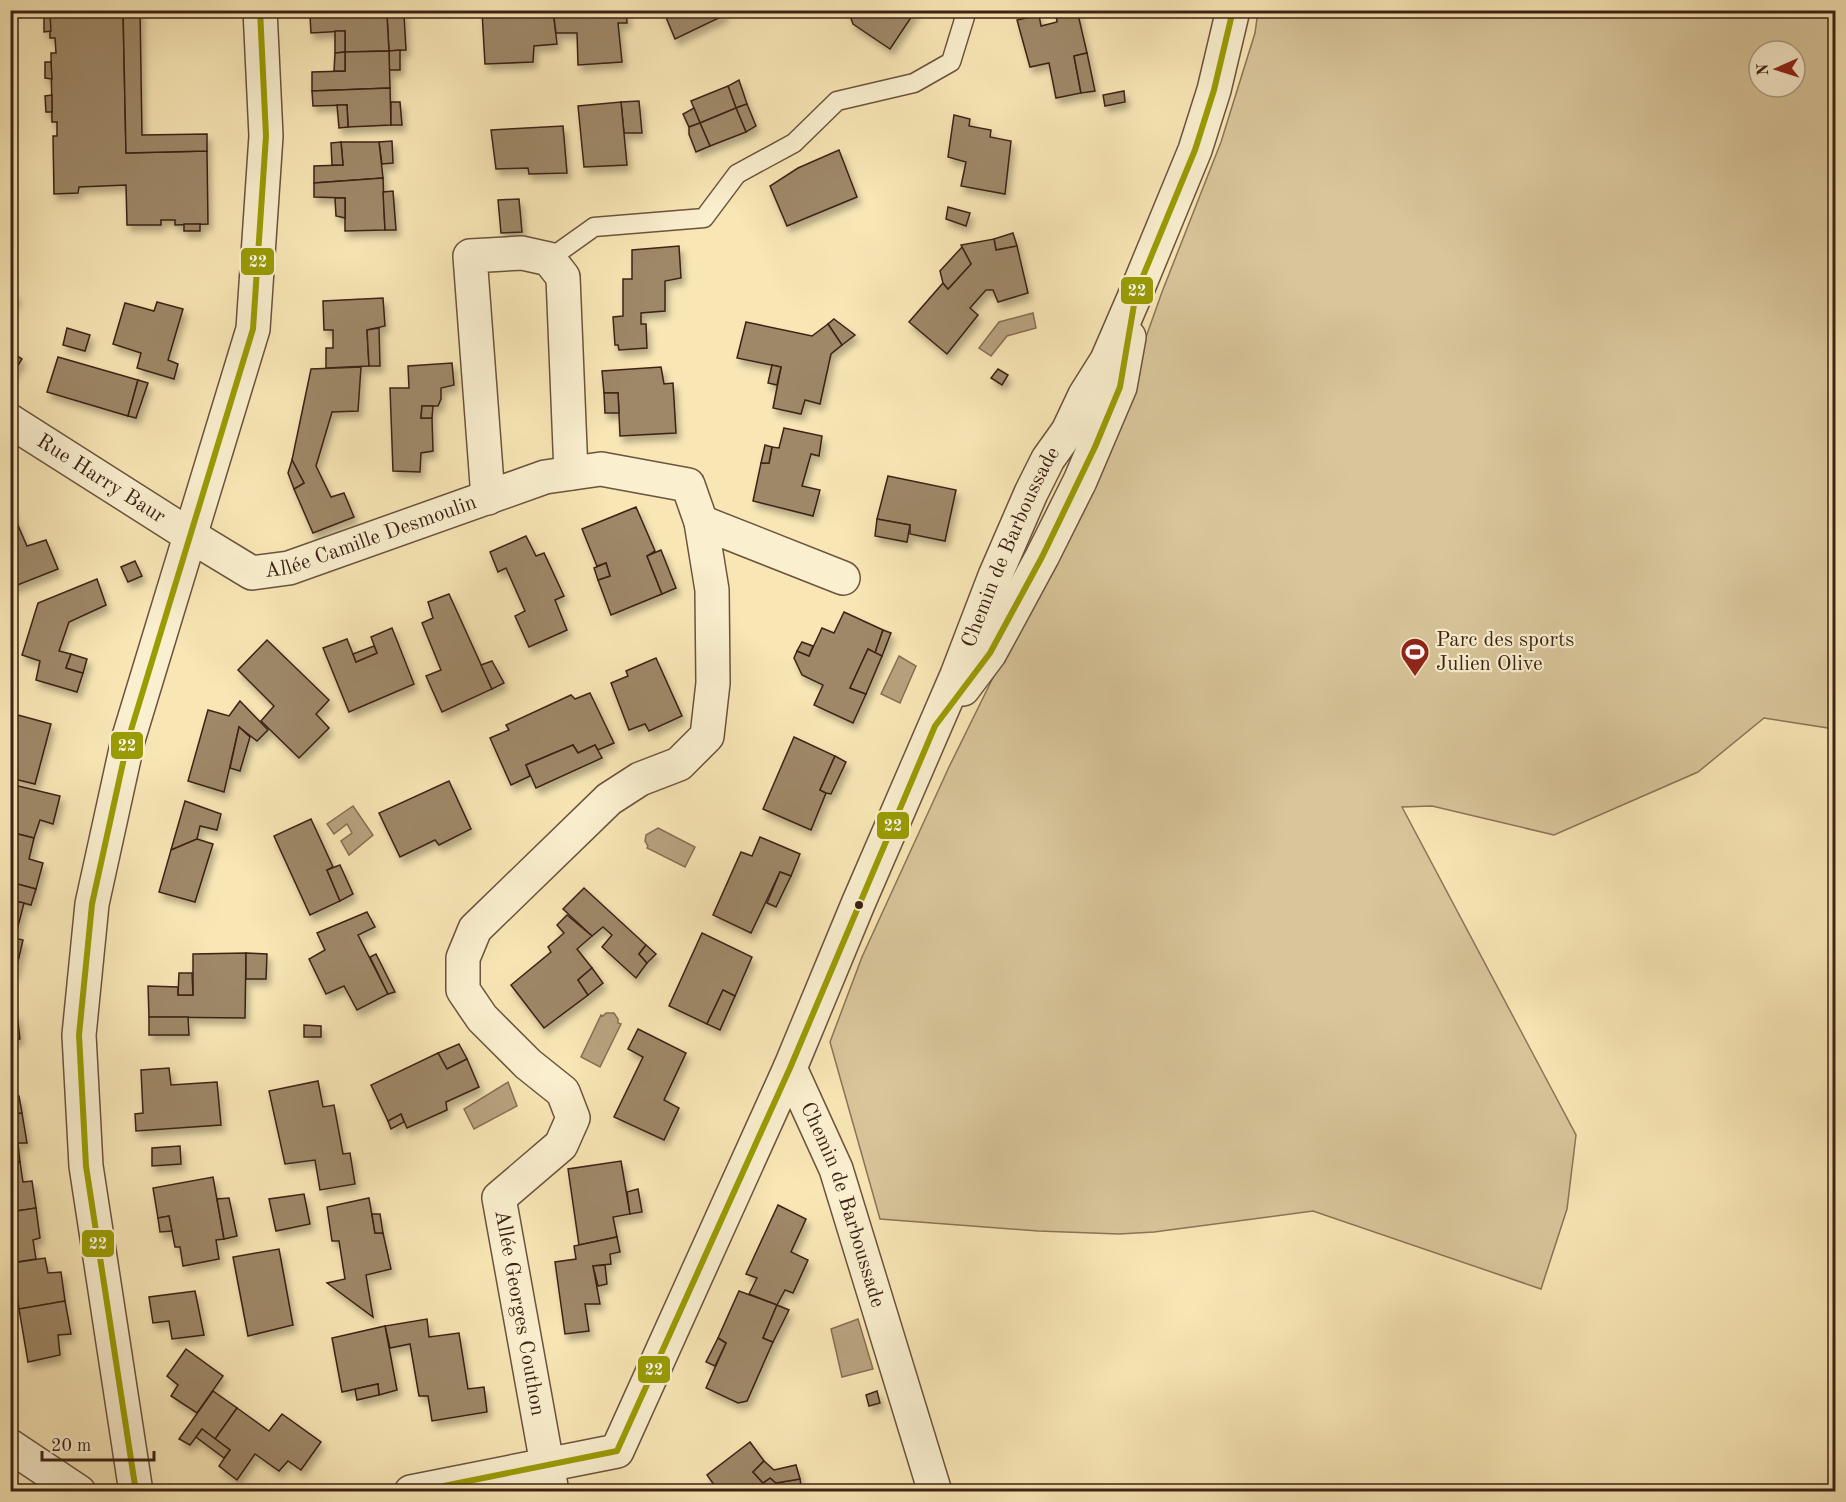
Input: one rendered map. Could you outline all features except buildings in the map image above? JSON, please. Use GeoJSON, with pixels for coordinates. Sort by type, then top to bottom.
{"type":"FeatureCollection","features":[{"type":"Feature","properties":{"kind":"street"},"geometry":{"type":"LineString","coordinates":[[136,1491],[86,1166],[79,1035],[92,904],[126,752],[253,329],[266,136],[260,10]]}},
{"type":"Feature","properties":{"kind":"street","name":"Chemin de Barboussade"},"geometry":{"type":"LineString","coordinates":[[935,1491],[836,1169],[790,1068],[957,675],[991,585],[1027,503],[1048,459],[1064,437],[1085,395],[1107,360],[1136,293],[1195,150],[1214,90],[1233,10]]}},
{"type":"Feature","properties":{"kind":"street","name":"Allée Camille Desmoulin"},"geometry":{"type":"LineString","coordinates":[[488,498],[470,256],[522,253],[549,259]]}},
{"type":"Feature","properties":{"kind":"street"},"geometry":{"type":"LineString","coordinates":[[549,259],[563,277],[571,473]]}},
{"type":"Feature","properties":{"kind":"street","name":"Chemin de Barboussade"},"geometry":{"type":"LineString","coordinates":[[935,726],[990,652],[1042,557],[1087,465],[1120,387],[1136,293]]}},
{"type":"Feature","properties":{"kind":"street","name":"Rue Harry Baur"},"geometry":{"type":"LineString","coordinates":[[10,421],[190,536]]}},
{"type":"Feature","properties":{"kind":"street","name":"Chemin de Barboussade"},"geometry":{"type":"LineString","coordinates":[[1064,437],[1079,438],[1088,446],[1087,465]]}},
{"type":"Feature","properties":{"kind":"street","name":"Allée Camille Desmoulin"},"geometry":{"type":"LineString","coordinates":[[190,536],[252,573],[290,568],[545,477],[601,469],[688,485]]}},
{"type":"Feature","properties":{"kind":"street","name":"Allée Georges Couthon"},"geometry":{"type":"LineString","coordinates":[[550,1478],[500,1198],[561,1145],[573,1118],[563,1092],[528,1064],[483,1017],[463,990],[462,958],[475,929],[609,799],[640,779],[679,764],[707,736],[713,682],[712,590],[701,522],[688,485]]}},
{"type":"Feature","properties":{"kind":"street"},"geometry":{"type":"LineString","coordinates":[[701,522],[843,578]]}},
{"type":"Feature","properties":{"kind":"street"},"geometry":{"type":"LineString","coordinates":[[411,1491],[550,1478],[617,1450],[790,1068]]}},
{"type":"Feature","properties":{"kind":"street"},"geometry":{"type":"LineString","coordinates":[[10,1446],[79,1491]]}},
{"type":"Feature","properties":{"kind":"lane"},"geometry":{"type":"LineString","coordinates":[[549,259],[594,227],[704,218],[737,174],[794,143],[837,100],[914,83],[951,62],[967,10]]}},
{"type":"Feature","properties":{"kind":"shaded area","name":"Parc des sports Julien Olive"},"geometry":{"type":"Polygon","coordinates":[[[1258,11],[1835,11],[1835,729],[1764,718],[1698,772],[1554,835],[1432,806],[1402,807],[1576,1135],[1567,1209],[1541,1289],[1313,1211],[1154,1232],[1119,1234],[1038,1231],[880,1219],[830,1042],[862,957],[949,767],[1108,444],[1162,292],[1221,142],[1255,33],[1258,11]]]}},
{"type":"Feature","properties":{"kind":"shaded area"},"geometry":{"type":"Polygon","coordinates":[[[1033,313],[1036,328],[1007,336],[991,356],[979,348],[999,322],[1033,313]]]}},
{"type":"Feature","properties":{"kind":"shaded area"},"geometry":{"type":"Polygon","coordinates":[[[899,656],[916,666],[900,703],[881,694],[899,656]]]}},
{"type":"Feature","properties":{"kind":"shaded area"},"geometry":{"type":"Polygon","coordinates":[[[353,806],[373,835],[349,855],[341,841],[352,833],[347,824],[334,834],[327,824],[353,806]]]}},
{"type":"Feature","properties":{"kind":"shaded area"},"geometry":{"type":"Polygon","coordinates":[[[658,828],[695,847],[685,867],[647,848],[646,835],[658,828]]]}},
{"type":"Feature","properties":{"kind":"shaded area"},"geometry":{"type":"Polygon","coordinates":[[[614,1013],[618,1023],[621,1024],[600,1067],[581,1057],[601,1015],[614,1013]]]}},
{"type":"Feature","properties":{"kind":"shaded area"},"geometry":{"type":"Polygon","coordinates":[[[508,1082],[517,1106],[474,1129],[464,1109],[508,1082]]]}},
{"type":"Feature","properties":{"kind":"shaded area"},"geometry":{"type":"Polygon","coordinates":[[[858,1319],[873,1369],[842,1377],[831,1329],[858,1319]]]}},
{"type":"Feature","properties":{"kind":"transit line","name":"22"},"geometry":{"type":"LineString","coordinates":[[136,1492],[86,1166],[79,1035],[92,904],[128,740],[253,329],[266,136],[260,10]]}},
{"type":"Feature","properties":{"kind":"transit line","name":"22"},"geometry":{"type":"LineString","coordinates":[[414,1492],[617,1451],[790,1068],[935,726],[990,653],[1042,557],[1095,447],[1120,387],[1136,293],[1195,150],[1214,90],[1233,10]]}},
{"type":"Feature","properties":{"kind":"place","name":"Parc des sports Julien Olive"},"geometry":{"type":"Point","coordinates":[1415,678]}}]}
